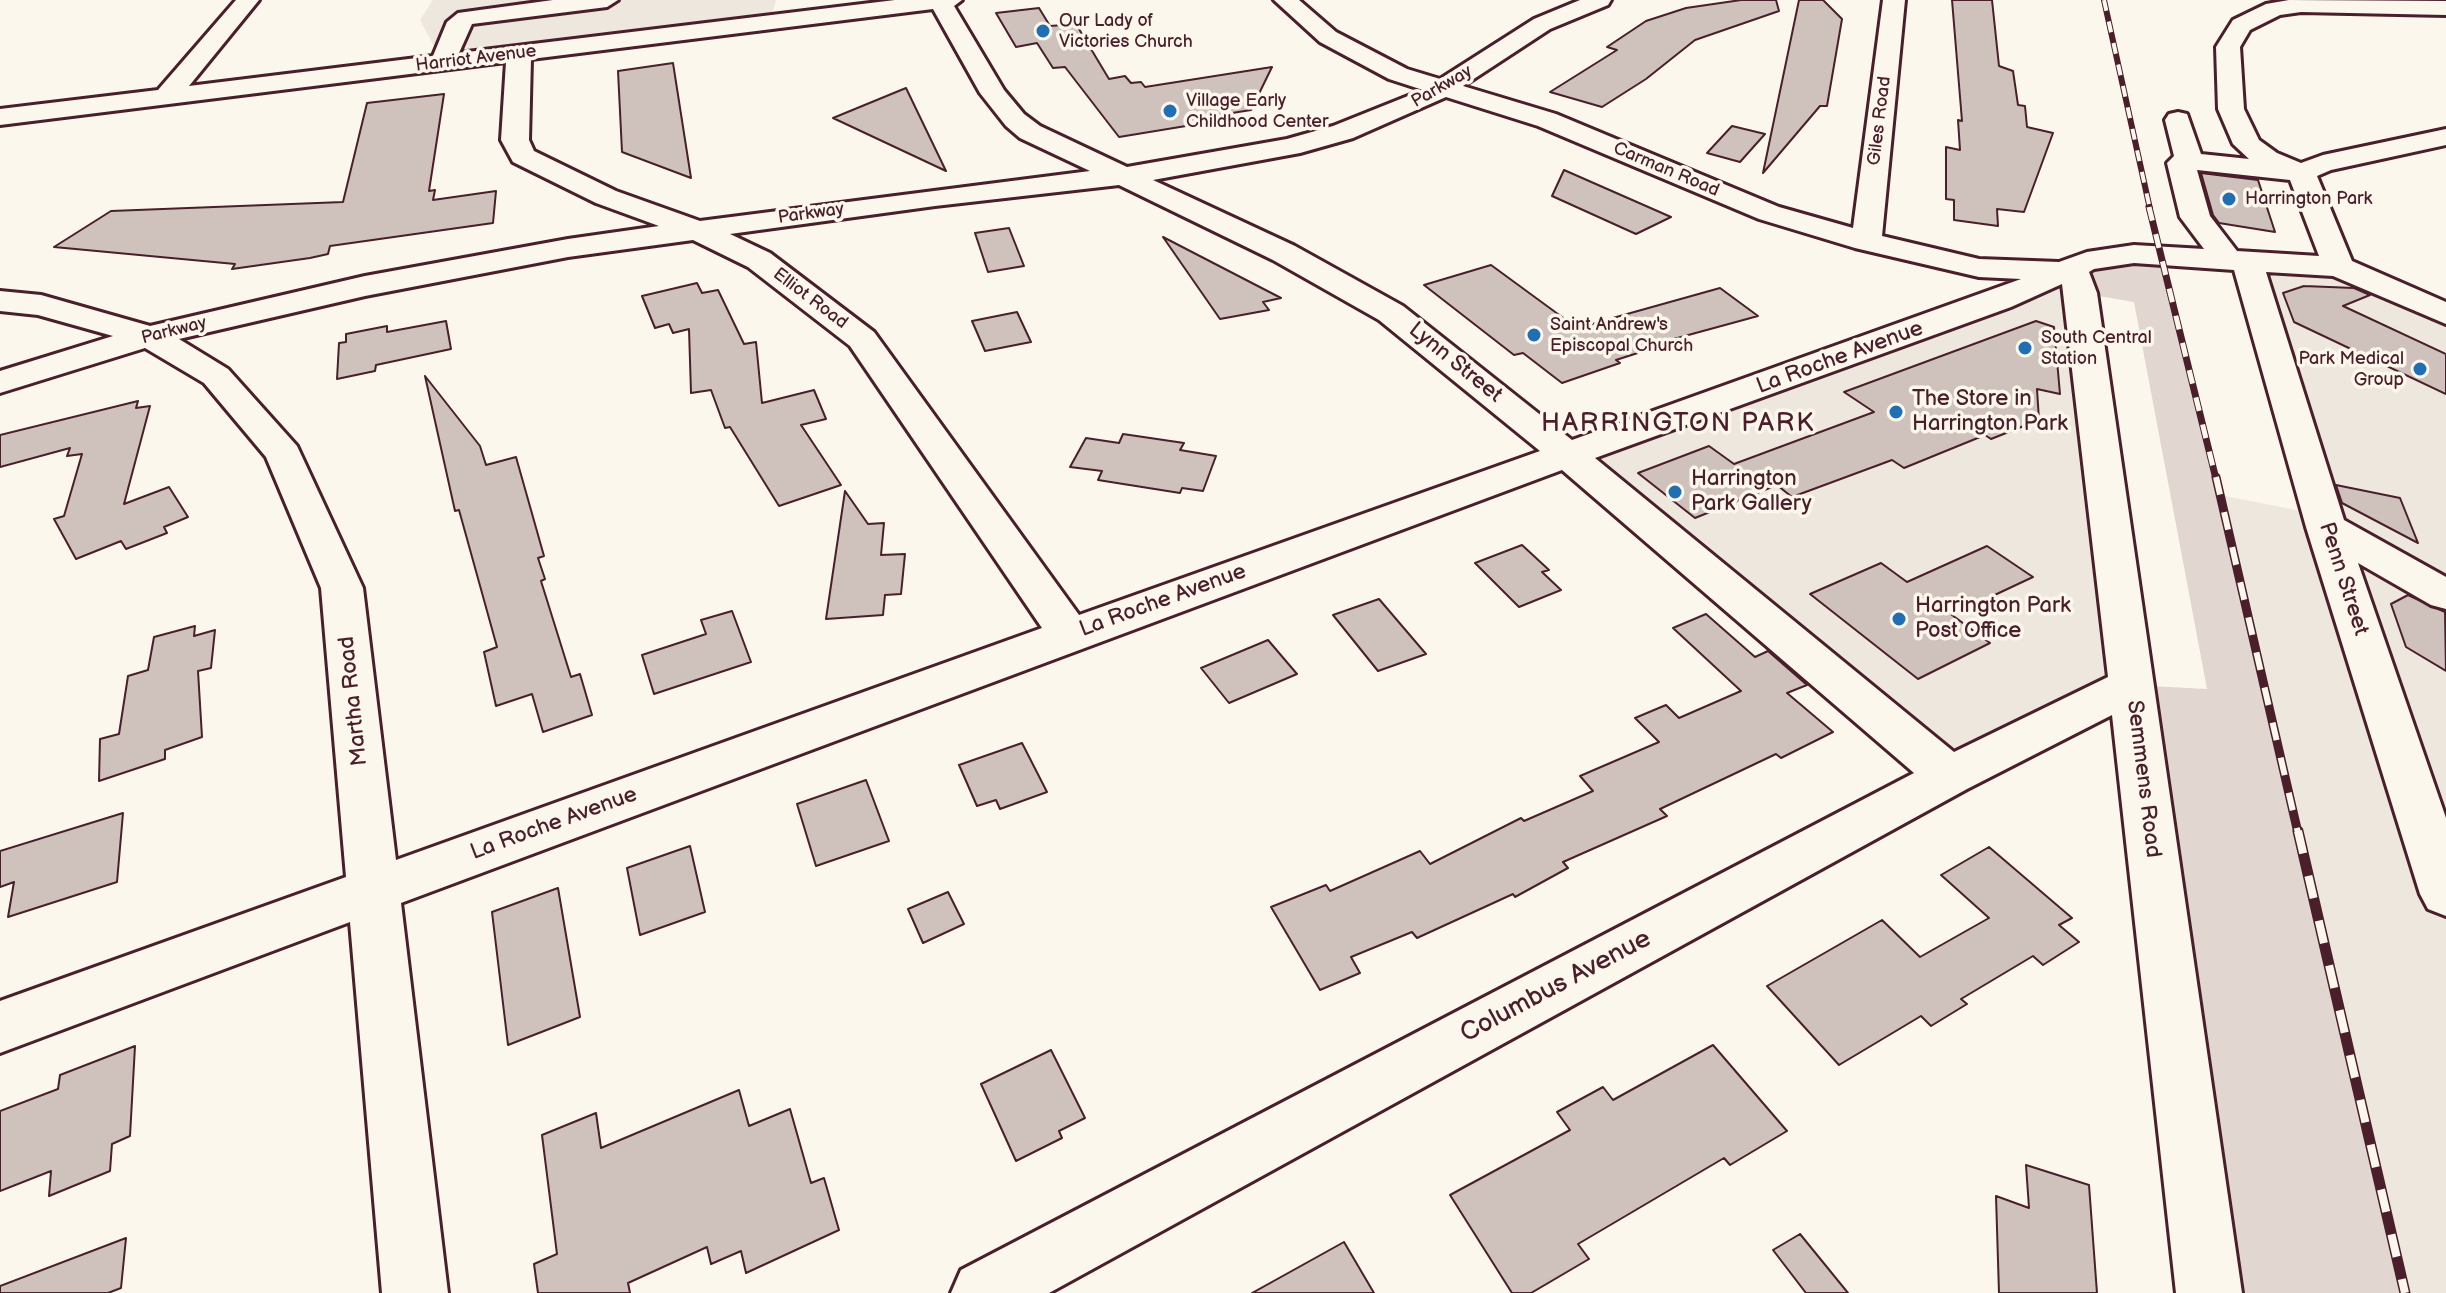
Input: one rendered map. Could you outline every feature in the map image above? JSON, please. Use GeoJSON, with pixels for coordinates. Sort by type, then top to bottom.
{"type":"FeatureCollection","features":[{"type":"Feature","properties":{"kind":"street"},"geometry":{"type":"LineString","coordinates":[[166,97],[248,0]]}},
{"type":"Feature","properties":{"kind":"street"},"geometry":{"type":"LineString","coordinates":[[443,63],[459,22],[466,18],[607,0]]}},
{"type":"Feature","properties":{"kind":"street","name":"Carman Road"},"geometry":{"type":"LineString","coordinates":[[1285,0],[1318,30],[1347,49],[1398,74],[1547,120],[1769,213],[1866,242],[1979,268],[2044,271],[2071,267]]}},
{"type":"Feature","properties":{"kind":"street","name":"Parkway"},"geometry":{"type":"LineString","coordinates":[[0,382],[149,336],[365,286],[568,248],[1127,176],[1216,162],[1316,140],[1390,116],[1442,90],[1542,24],[1600,0]]}},
{"type":"Feature","properties":{"kind":"street","name":"Giles Road"},"geometry":{"type":"LineString","coordinates":[[1866,242],[1894,0]]}},
{"type":"Feature","properties":{"kind":"street","name":"Harriot Avenue"},"geometry":{"type":"LineString","coordinates":[[0,117],[519,53],[643,26],[772,11],[928,2]]}},
{"type":"Feature","properties":{"kind":"street","name":"Lynn Street"},"geometry":{"type":"LineString","coordinates":[[928,2],[993,93],[1015,120],[1030,132],[1284,253],[1391,313],[1568,455],[1950,776]]}},
{"type":"Feature","properties":{"kind":"street"},"geometry":{"type":"LineString","coordinates":[[2446,8],[2333,2],[2301,5],[2253,16],[2241,25],[2228,47],[2231,109],[2247,144],[2267,159],[2301,173],[2339,267],[2446,314]]}},
{"type":"Feature","properties":{"kind":"street","name":"Elliot Road"},"geometry":{"type":"LineString","coordinates":[[519,53],[515,140],[523,156],[606,197],[697,230],[759,260],[862,339],[1070,635]]}},
{"type":"Feature","properties":{"kind":"street"},"geometry":{"type":"LineString","coordinates":[[2178,120],[2189,161]]}},
{"type":"Feature","properties":{"kind":"street"},"geometry":{"type":"LineString","coordinates":[[2238,261],[2195,217],[2181,163],[2189,161],[2301,173],[2323,163],[2446,137]]}},
{"type":"Feature","properties":{"kind":"street","name":"La Roche Avenue"},"geometry":{"type":"LineString","coordinates":[[0,1027],[1070,635],[2000,300],[2087,261],[2134,254],[2339,267]]}},
{"type":"Feature","properties":{"kind":"street","name":"Penn Street"},"geometry":{"type":"LineString","coordinates":[[2238,261],[2446,894]]}},
{"type":"Feature","properties":{"kind":"street","name":"Semmens Road"},"geometry":{"type":"LineString","coordinates":[[2071,267],[2081,293],[2209,1293]]}},
{"type":"Feature","properties":{"kind":"street","name":"Martha Road"},"geometry":{"type":"LineString","coordinates":[[0,301],[56,309],[149,336],[216,376],[284,454],[342,588],[415,1293]]}},
{"type":"Feature","properties":{"kind":"street"},"geometry":{"type":"LineString","coordinates":[[2326,527],[2446,595]]}},
{"type":"Feature","properties":{"kind":"street","name":"Columbus Avenue"},"geometry":{"type":"LineString","coordinates":[[984,1293],[1950,776],[2131,685]]}},
{"type":"Feature","properties":{"kind":"shaded area"},"geometry":{"type":"Polygon","coordinates":[[[433,0],[776,0],[770,22],[443,63],[420,20],[433,0]]]}},
{"type":"Feature","properties":{"kind":"shaded area"},"geometry":{"type":"Polygon","coordinates":[[[2160,255],[2220,495],[2405,1293],[2209,1293],[2131,685],[2207,689],[2134,302],[2081,293],[2087,261],[2160,255]]]}},
{"type":"Feature","properties":{"kind":"shaded area"},"geometry":{"type":"Polygon","coordinates":[[[2247,262],[2339,267],[2446,314],[2446,1293],[2405,1293],[2220,495],[2321,515],[2247,262]]]}},
{"type":"Feature","properties":{"kind":"shaded area"},"geometry":{"type":"Polygon","coordinates":[[[2071,267],[2131,685],[1950,776],[1568,455],[2071,267]]]}},
{"type":"Feature","properties":{"kind":"building"},"geometry":{"type":"Polygon","coordinates":[[[1741,0],[1776,0],[1779,11],[1695,40],[1646,79],[1602,107],[1550,92],[1617,50],[1607,47],[1646,21],[1686,8],[1741,0]]]}},
{"type":"Feature","properties":{"kind":"building"},"geometry":{"type":"Polygon","coordinates":[[[1799,0],[1823,0],[1842,19],[1827,106],[1820,106],[1763,173],[1799,0]]]}},
{"type":"Feature","properties":{"kind":"building"},"geometry":{"type":"Polygon","coordinates":[[[1952,0],[1992,0],[1999,66],[2013,71],[2018,105],[2025,106],[2027,127],[2053,133],[2024,212],[1997,209],[1998,226],[1954,220],[1954,200],[1946,199],[1946,147],[1960,150],[1958,120],[1962,121],[1952,0]]]}},
{"type":"Feature","properties":{"kind":"building","name":"Village Early Childhood Center"},"geometry":{"type":"Polygon","coordinates":[[[1039,8],[1050,26],[1076,24],[1109,79],[1125,76],[1131,83],[1141,82],[1145,87],[1272,67],[1251,110],[1188,120],[1192,125],[1119,137],[1065,67],[1053,68],[1037,43],[1016,47],[996,13],[1039,8]]]}},
{"type":"Feature","properties":{"kind":"building"},"geometry":{"type":"Polygon","coordinates":[[[673,63],[691,178],[622,152],[618,71],[673,63]]]}},
{"type":"Feature","properties":{"kind":"building"},"geometry":{"type":"Polygon","coordinates":[[[906,88],[946,171],[833,118],[906,88]]]}},
{"type":"Feature","properties":{"kind":"building"},"geometry":{"type":"Polygon","coordinates":[[[444,94],[429,191],[435,190],[433,200],[496,191],[493,223],[330,246],[328,254],[232,269],[235,264],[54,247],[111,211],[343,202],[367,103],[444,94]]]}},
{"type":"Feature","properties":{"kind":"building"},"geometry":{"type":"Polygon","coordinates":[[[1732,126],[1765,134],[1740,162],[1707,153],[1732,126]]]}},
{"type":"Feature","properties":{"kind":"building"},"geometry":{"type":"Polygon","coordinates":[[[1564,170],[1671,217],[1636,234],[1552,196],[1564,170]]]}},
{"type":"Feature","properties":{"kind":"building"},"geometry":{"type":"Polygon","coordinates":[[[2201,173],[2258,180],[2275,232],[2219,223],[2213,215],[2201,173]]]}},
{"type":"Feature","properties":{"kind":"building"},"geometry":{"type":"Polygon","coordinates":[[[1009,228],[1024,266],[988,272],[975,233],[1009,228]]]}},
{"type":"Feature","properties":{"kind":"building"},"geometry":{"type":"Polygon","coordinates":[[[1163,237],[1281,298],[1263,302],[1269,310],[1220,319],[1163,237]]]}},
{"type":"Feature","properties":{"kind":"building"},"geometry":{"type":"Polygon","coordinates":[[[1491,265],[1577,328],[1720,288],[1758,316],[1670,340],[1672,342],[1616,360],[1620,363],[1562,383],[1523,353],[1514,355],[1424,285],[1491,265]]]}},
{"type":"Feature","properties":{"kind":"building"},"geometry":{"type":"Polygon","coordinates":[[[697,283],[702,293],[718,290],[744,344],[756,342],[762,403],[814,390],[826,419],[801,425],[841,485],[779,506],[730,427],[725,428],[711,390],[691,393],[689,329],[673,333],[669,324],[655,328],[642,296],[697,283]]]}},
{"type":"Feature","properties":{"kind":"building"},"geometry":{"type":"Polygon","coordinates":[[[2304,286],[2354,288],[2370,295],[2343,306],[2446,354],[2446,394],[2294,322],[2283,293],[2304,286]]]}},
{"type":"Feature","properties":{"kind":"building"},"geometry":{"type":"Polygon","coordinates":[[[1017,312],[1031,342],[985,351],[972,321],[1017,312]]]}},
{"type":"Feature","properties":{"kind":"building"},"geometry":{"type":"Polygon","coordinates":[[[446,321],[451,349],[376,365],[375,371],[337,379],[339,343],[346,342],[346,334],[387,326],[387,332],[446,321]]]}},
{"type":"Feature","properties":{"kind":"building"},"geometry":{"type":"Polygon","coordinates":[[[2036,321],[2054,327],[2060,394],[2037,389],[2039,420],[1991,439],[1985,435],[1904,468],[1892,460],[1792,497],[1777,485],[1695,518],[1638,473],[1709,446],[1734,464],[1874,412],[1844,392],[2036,321]]]}},
{"type":"Feature","properties":{"kind":"building"},"geometry":{"type":"Polygon","coordinates":[[[425,376],[480,446],[486,465],[516,457],[544,556],[538,558],[545,579],[541,581],[571,677],[580,674],[592,715],[543,732],[532,694],[496,706],[484,652],[497,647],[459,510],[455,511],[425,376]]]}},
{"type":"Feature","properties":{"kind":"building"},"geometry":{"type":"Polygon","coordinates":[[[138,401],[136,408],[150,406],[124,504],[169,487],[188,517],[164,527],[167,533],[126,549],[121,541],[76,559],[54,519],[64,516],[82,454],[67,456],[70,448],[0,467],[0,435],[138,401]]]}},
{"type":"Feature","properties":{"kind":"building"},"geometry":{"type":"Polygon","coordinates":[[[1123,434],[1184,443],[1180,450],[1216,456],[1203,491],[1182,488],[1180,493],[1098,480],[1102,471],[1070,467],[1086,438],[1119,443],[1123,434]]]}},
{"type":"Feature","properties":{"kind":"building"},"geometry":{"type":"Polygon","coordinates":[[[2336,485],[2400,498],[2418,543],[2342,503],[2336,485]]]}},
{"type":"Feature","properties":{"kind":"building"},"geometry":{"type":"Polygon","coordinates":[[[845,491],[868,524],[884,523],[881,555],[905,554],[901,594],[885,595],[883,615],[826,619],[845,491]]]}},
{"type":"Feature","properties":{"kind":"building"},"geometry":{"type":"Polygon","coordinates":[[[1522,545],[1549,570],[1542,572],[1561,590],[1519,607],[1475,563],[1522,545]]]}},
{"type":"Feature","properties":{"kind":"building","name":"Harrington Park Post Office"},"geometry":{"type":"Polygon","coordinates":[[[1987,546],[2033,577],[1952,615],[1990,643],[1918,679],[1810,594],[1881,563],[1907,582],[1987,546]]]}},
{"type":"Feature","properties":{"kind":"building"},"geometry":{"type":"Polygon","coordinates":[[[2408,595],[2445,612],[2446,671],[2406,647],[2391,604],[2408,595]]]}},
{"type":"Feature","properties":{"kind":"building"},"geometry":{"type":"Polygon","coordinates":[[[1379,599],[1426,654],[1378,671],[1333,615],[1379,599]]]}},
{"type":"Feature","properties":{"kind":"building"},"geometry":{"type":"Polygon","coordinates":[[[732,611],[751,662],[654,694],[642,655],[706,634],[701,620],[732,611]]]}},
{"type":"Feature","properties":{"kind":"building"},"geometry":{"type":"Polygon","coordinates":[[[1706,614],[1755,657],[1768,651],[1807,685],[1787,693],[1833,732],[1781,758],[1776,754],[1660,809],[1667,816],[1563,862],[1568,868],[1515,897],[1513,894],[1417,938],[1412,932],[1351,957],[1360,973],[1320,990],[1271,907],[1326,885],[1330,891],[1420,851],[1430,864],[1521,818],[1524,821],[1593,791],[1580,776],[1659,742],[1635,718],[1666,705],[1679,718],[1741,691],[1673,628],[1706,614]]]}},
{"type":"Feature","properties":{"kind":"building"},"geometry":{"type":"Polygon","coordinates":[[[195,626],[194,636],[215,630],[211,668],[198,671],[202,737],[165,750],[165,759],[99,781],[100,739],[119,734],[128,676],[148,670],[154,637],[195,626]]]}},
{"type":"Feature","properties":{"kind":"building"},"geometry":{"type":"Polygon","coordinates":[[[1268,640],[1297,674],[1229,703],[1201,668],[1268,640]]]}},
{"type":"Feature","properties":{"kind":"building"},"geometry":{"type":"Polygon","coordinates":[[[1022,743],[1047,792],[1000,809],[996,800],[977,806],[959,765],[1022,743]]]}},
{"type":"Feature","properties":{"kind":"building"},"geometry":{"type":"Polygon","coordinates":[[[866,780],[889,841],[816,866],[797,804],[866,780]]]}},
{"type":"Feature","properties":{"kind":"building"},"geometry":{"type":"Polygon","coordinates":[[[123,813],[117,882],[8,917],[14,882],[0,887],[0,851],[123,813]]]}},
{"type":"Feature","properties":{"kind":"building"},"geometry":{"type":"Polygon","coordinates":[[[690,846],[705,912],[640,935],[627,868],[690,846]]]}},
{"type":"Feature","properties":{"kind":"building"},"geometry":{"type":"Polygon","coordinates":[[[1989,847],[2072,918],[2059,925],[2079,942],[2043,965],[2033,956],[1961,999],[1967,1004],[1931,1026],[1921,1016],[1839,1065],[1767,986],[1882,920],[1920,957],[1989,918],[1941,875],[1989,847]]]}},
{"type":"Feature","properties":{"kind":"building"},"geometry":{"type":"Polygon","coordinates":[[[558,888],[580,1017],[508,1045],[492,912],[558,888]]]}},
{"type":"Feature","properties":{"kind":"building"},"geometry":{"type":"Polygon","coordinates":[[[948,892],[964,924],[923,943],[908,909],[948,892]]]}},
{"type":"Feature","properties":{"kind":"building"},"geometry":{"type":"Polygon","coordinates":[[[1713,1045],[1787,1131],[1730,1165],[1724,1158],[1578,1244],[1589,1259],[1531,1293],[1512,1293],[1450,1195],[1570,1130],[1557,1112],[1603,1087],[1613,1100],[1713,1045]]]}},
{"type":"Feature","properties":{"kind":"building"},"geometry":{"type":"Polygon","coordinates":[[[135,1046],[130,1136],[112,1144],[110,1171],[49,1196],[51,1171],[0,1191],[0,1111],[58,1089],[60,1075],[135,1046]]]}},
{"type":"Feature","properties":{"kind":"building"},"geometry":{"type":"Polygon","coordinates":[[[1051,1050],[1085,1118],[1059,1131],[1062,1138],[1016,1161],[981,1084],[1051,1050]]]}},
{"type":"Feature","properties":{"kind":"building"},"geometry":{"type":"Polygon","coordinates":[[[739,1090],[749,1126],[790,1109],[811,1183],[824,1178],[839,1230],[746,1273],[741,1251],[711,1264],[707,1247],[628,1283],[630,1293],[538,1293],[534,1264],[557,1254],[542,1135],[596,1113],[601,1148],[739,1090]]]}},
{"type":"Feature","properties":{"kind":"building"},"geometry":{"type":"Polygon","coordinates":[[[2026,1165],[2089,1185],[2097,1293],[1999,1293],[1996,1196],[2029,1208],[2026,1165]]]}},
{"type":"Feature","properties":{"kind":"building"},"geometry":{"type":"Polygon","coordinates":[[[1800,1234],[1848,1293],[1806,1293],[1773,1250],[1800,1234]]]}},
{"type":"Feature","properties":{"kind":"building"},"geometry":{"type":"Polygon","coordinates":[[[126,1238],[121,1288],[108,1293],[0,1293],[0,1286],[126,1238]]]}},
{"type":"Feature","properties":{"kind":"building"},"geometry":{"type":"Polygon","coordinates":[[[1344,1242],[1374,1293],[1252,1293],[1344,1242]]]}},
{"type":"Feature","properties":{"kind":"railway"},"geometry":{"type":"LineString","coordinates":[[2104,0],[2150,209]]}},
{"type":"Feature","properties":{"kind":"railway"},"geometry":{"type":"LineString","coordinates":[[2149,207],[2216,479]]}},
{"type":"Feature","properties":{"kind":"railway"},"geometry":{"type":"LineString","coordinates":[[2216,477],[2298,833]]}},
{"type":"Feature","properties":{"kind":"railway"},"geometry":{"type":"LineString","coordinates":[[2298,831],[2405,1293]]}},
{"type":"Feature","properties":{"kind":"place","name":"Our Lady of Victories Church"},"geometry":{"type":"Point","coordinates":[1043,31]}},
{"type":"Feature","properties":{"kind":"place","name":"Village Early Childhood Center"},"geometry":{"type":"Point","coordinates":[1170,111]}},
{"type":"Feature","properties":{"kind":"place","name":"Harrington Park"},"geometry":{"type":"Point","coordinates":[2229,199]}},
{"type":"Feature","properties":{"kind":"place","name":"Saint Andrew's Episcopal Church"},"geometry":{"type":"Point","coordinates":[1534,335]}},
{"type":"Feature","properties":{"kind":"place","name":"South Central Station"},"geometry":{"type":"Point","coordinates":[2025,348]}},
{"type":"Feature","properties":{"kind":"place","name":"Park Medical Group"},"geometry":{"type":"Point","coordinates":[2420,369]}},
{"type":"Feature","properties":{"kind":"place","name":"The Store in Harrington Park"},"geometry":{"type":"Point","coordinates":[1896,412]}},
{"type":"Feature","properties":{"kind":"place","name":"Harrington Park Gallery"},"geometry":{"type":"Point","coordinates":[1675,492]}},
{"type":"Feature","properties":{"kind":"place","name":"Harrington Park Post Office"},"geometry":{"type":"Point","coordinates":[1899,619]}},
{"type":"Feature","properties":{"kind":"district","name":"HARRINGTON PARK"},"geometry":{"type":"Point","coordinates":[1678,424]}}]}
